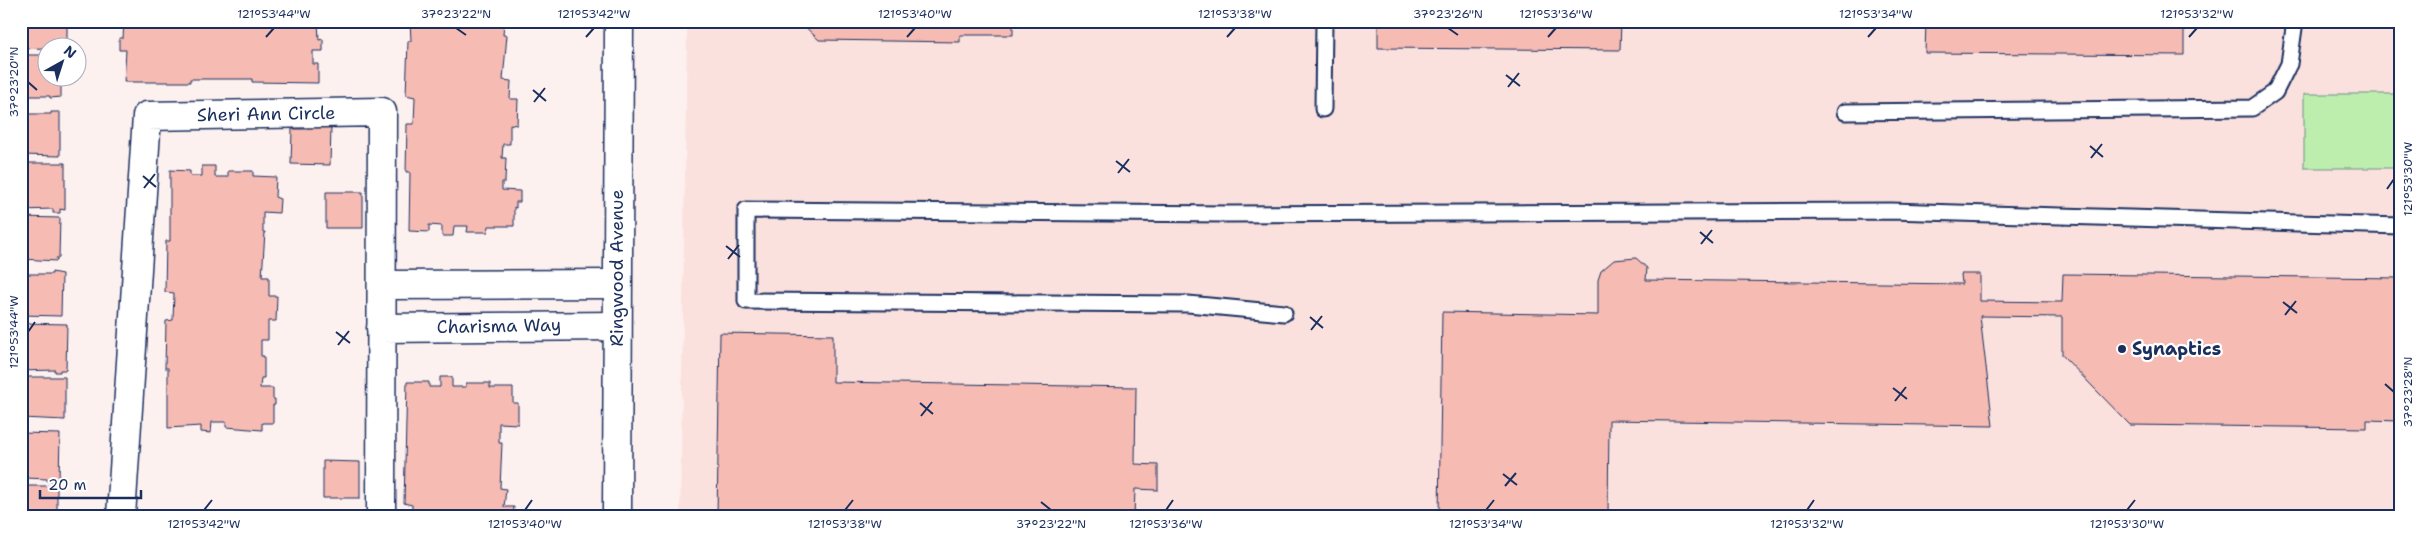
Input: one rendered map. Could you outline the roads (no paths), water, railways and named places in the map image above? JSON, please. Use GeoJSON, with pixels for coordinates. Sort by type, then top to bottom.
{"type":"FeatureCollection","features":[{"type":"Feature","properties":{"kind":"street","name":"Ringwood Avenue"},"geometry":{"type":"LineString","coordinates":[[617,516],[620,21]]}},
{"type":"Feature","properties":{"kind":"street","name":"Sheri Ann Circle"},"geometry":{"type":"LineString","coordinates":[[122,516],[147,116],[382,112],[381,516]]}},
{"type":"Feature","properties":{"kind":"street"},"geometry":{"type":"LineString","coordinates":[[382,285],[617,284]]}},
{"type":"Feature","properties":{"kind":"street","name":"Charisma Way"},"geometry":{"type":"LineString","coordinates":[[381,328],[617,326]]}},
{"type":"Feature","properties":{"kind":"lane"},"geometry":{"type":"LineString","coordinates":[[1322,108],[1324,21]]}},
{"type":"Feature","properties":{"kind":"lane"},"geometry":{"type":"LineString","coordinates":[[1845,112],[2252,108],[2275,92],[2289,64],[2295,21]]}},
{"type":"Feature","properties":{"kind":"lane"},"geometry":{"type":"LineString","coordinates":[[1284,313],[1188,304],[746,301],[746,210],[1229,214],[1891,211],[2401,226]]}},
{"type":"Feature","properties":{"kind":"place","name":"Synaptics"},"geometry":{"type":"Point","coordinates":[2122,349]}}]}
